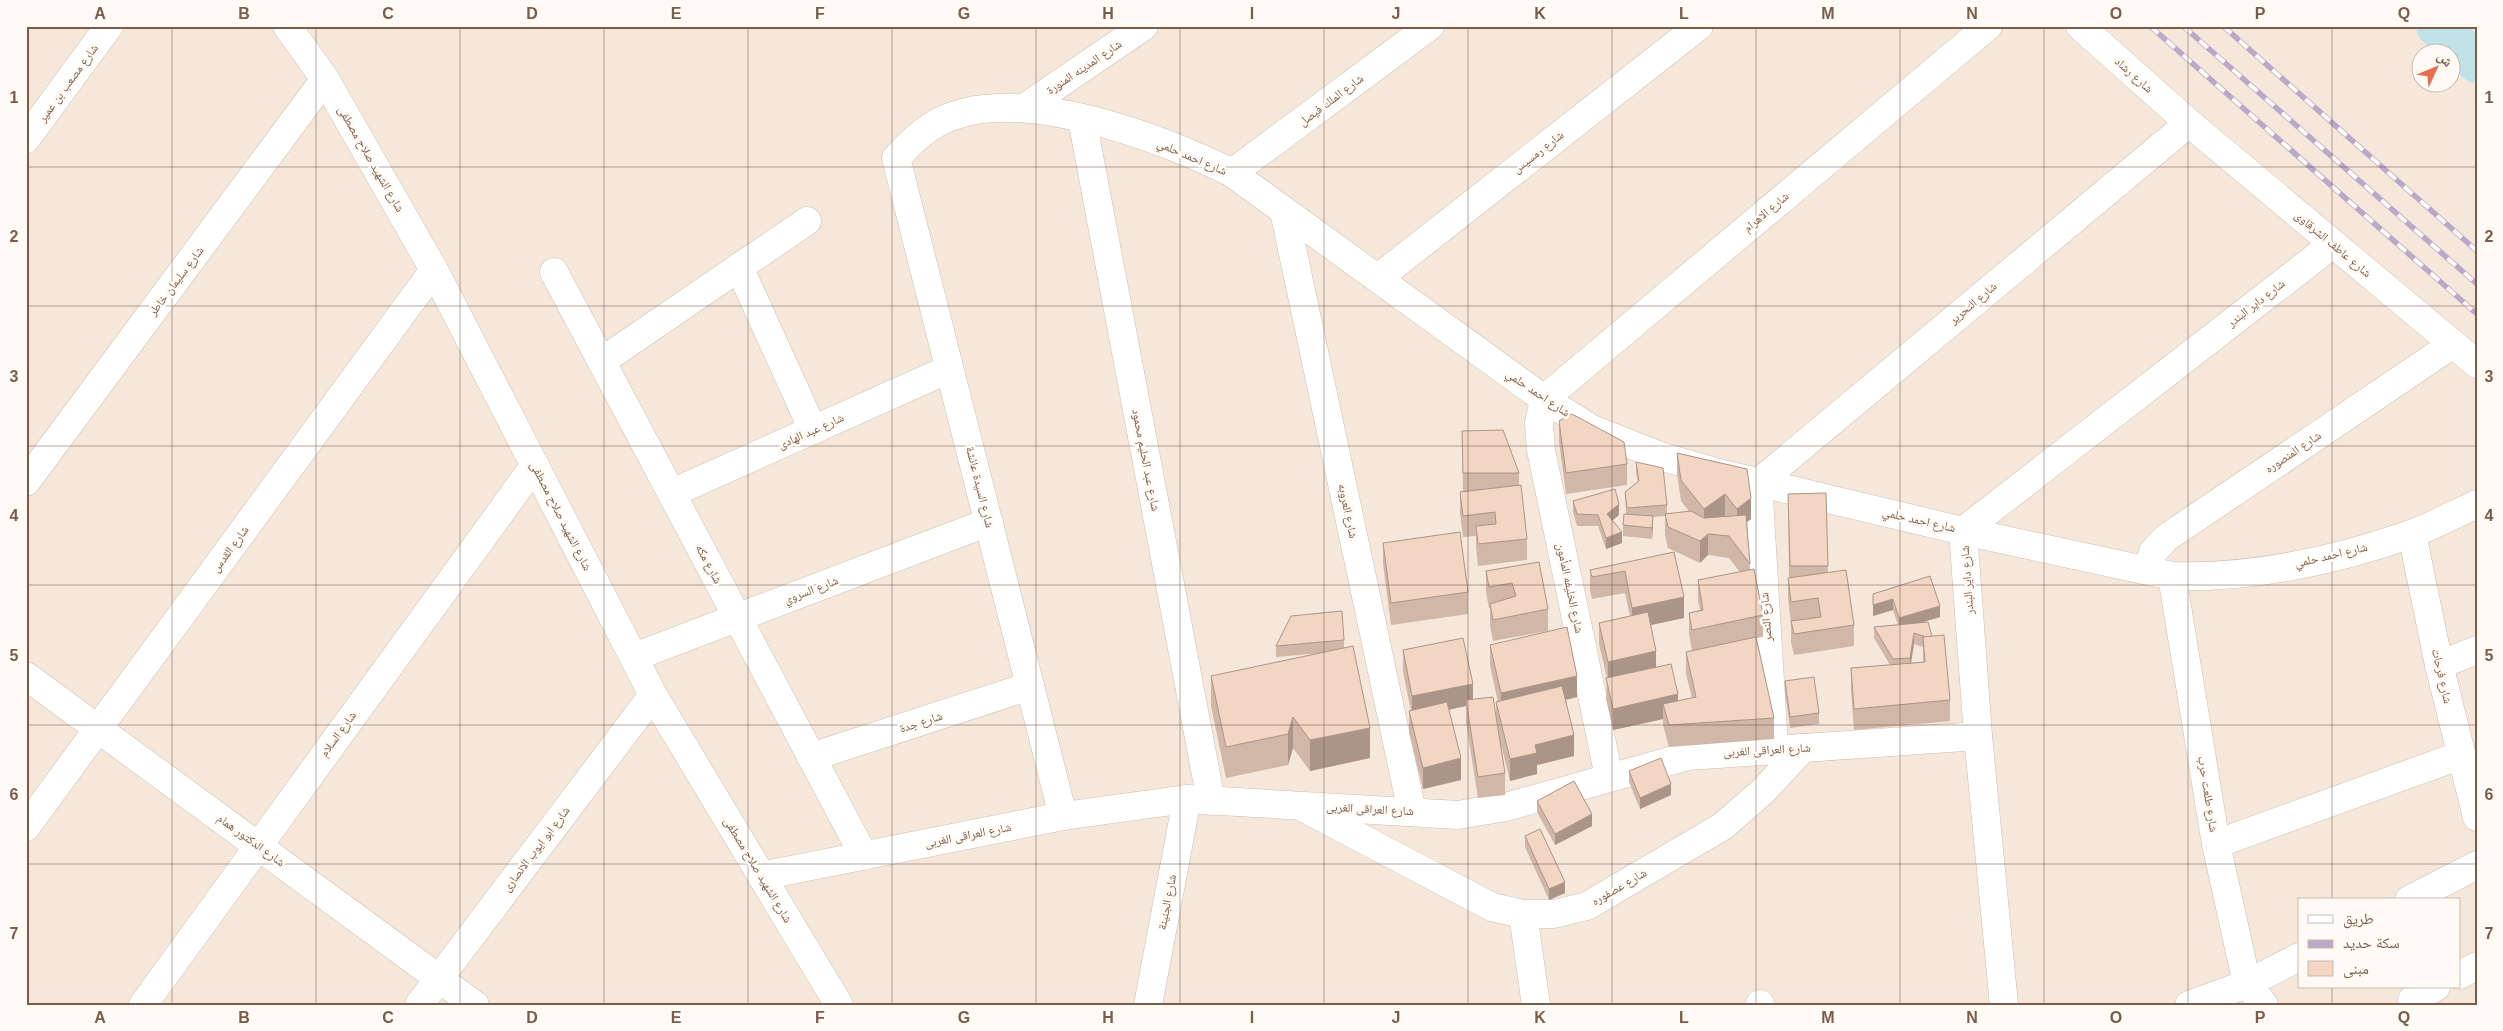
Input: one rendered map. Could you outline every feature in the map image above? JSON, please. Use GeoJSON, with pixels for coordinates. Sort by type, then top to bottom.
{"type":"FeatureCollection","features":[{"type":"Feature","properties":{"kind":"street","name":"شارع مصعب بن عمير"},"geometry":{"type":"LineString","coordinates":[[26,139],[109,26]]}},
{"type":"Feature","properties":{"kind":"street","name":"شارع الشهيد صلاح مصطفى"},"geometry":{"type":"LineString","coordinates":[[287,26],[326,79],[434,270],[653,694],[760,876],[839,1005]]}},
{"type":"Feature","properties":{"kind":"street","name":"شارع المدينه المنورة"},"geometry":{"type":"LineString","coordinates":[[1024,108],[1144,26]]}},
{"type":"Feature","properties":{"kind":"street","name":"شارع الملك فيصل"},"geometry":{"type":"LineString","coordinates":[[1232,173],[1430,26]]}},
{"type":"Feature","properties":{"kind":"street","name":"شارع رمسيس"},"geometry":{"type":"LineString","coordinates":[[1378,278],[1699,26]]}},
{"type":"Feature","properties":{"kind":"street","name":"شارع الاهرام"},"geometry":{"type":"LineString","coordinates":[[1544,399],[1988,26]]}},
{"type":"Feature","properties":{"kind":"street","name":"شارع رشاد"},"geometry":{"type":"LineString","coordinates":[[2080,26],[2189,123]]}},
{"type":"Feature","properties":{"kind":"street","name":"شارع سليمان خاطر"},"geometry":{"type":"LineString","coordinates":[[26,482],[326,79]]}},
{"type":"Feature","properties":{"kind":"street","name":"شارع احمد حلمي"},"geometry":{"type":"LineString","coordinates":[[896,158],[915,138],[952,116],[987,109],[1024,108],[1055,111],[1166,144],[1232,173],[1544,399],[1592,429],[1660,456],[1758,483],[1964,531],[2160,573],[2191,577],[2266,569],[2339,556],[2412,534],[2477,504]]}},
{"type":"Feature","properties":{"kind":"street","name":"شارع عبد الحليم محمود"},"geometry":{"type":"LineString","coordinates":[[1082,119],[1199,800]]}},
{"type":"Feature","properties":{"kind":"street","name":"شارع عاطف الشرقاوى"},"geometry":{"type":"LineString","coordinates":[[2189,123],[2477,364]]}},
{"type":"Feature","properties":{"kind":"street","name":"شارع التحرير"},"geometry":{"type":"LineString","coordinates":[[1758,483],[2189,123]]}},
{"type":"Feature","properties":{"kind":"street","name":"شارع السيدة عائشة"},"geometry":{"type":"LineString","coordinates":[[896,158],[1063,816]]}},
{"type":"Feature","properties":{"kind":"street","name":"شارع العروبه"},"geometry":{"type":"LineString","coordinates":[[1284,211],[1412,812]]}},
{"type":"Feature","properties":{"kind":"street"},"geometry":{"type":"LineString","coordinates":[[602,361],[807,221]]}},
{"type":"Feature","properties":{"kind":"street","name":"شارع داير البندر"},"geometry":{"type":"LineString","coordinates":[[2004,1005],[1978,736],[1964,531],[2333,244]]}},
{"type":"Feature","properties":{"kind":"street"},"geometry":{"type":"LineString","coordinates":[[739,267],[813,430]]}},
{"type":"Feature","properties":{"kind":"street","name":"شارع القدس"},"geometry":{"type":"LineString","coordinates":[[26,827],[434,270]]}},
{"type":"Feature","properties":{"kind":"street","name":"شارع مكه"},"geometry":{"type":"LineString","coordinates":[[554,272],[864,856]]}},
{"type":"Feature","properties":{"kind":"street","name":"شارع المنصوره"},"geometry":{"type":"LineString","coordinates":[[2160,573],[2153,552],[2166,538],[2453,344]]}},
{"type":"Feature","properties":{"kind":"street","name":"شارع عبد الهادى"},"geometry":{"type":"LineString","coordinates":[[672,493],[950,369]]}},
{"type":"Feature","properties":{"kind":"street","name":"شارع الخليفه المأمون"},"geometry":{"type":"LineString","coordinates":[[1544,399],[1539,424],[1541,450],[1610,777]]}},
{"type":"Feature","properties":{"kind":"street","name":"شارع السلام"},"geometry":{"type":"LineString","coordinates":[[143,1005],[257,845],[534,466]]}},
{"type":"Feature","properties":{"kind":"street","name":"شارع النصر"},"geometry":{"type":"LineString","coordinates":[[1758,483],[1774,750]]}},
{"type":"Feature","properties":{"kind":"street","name":"شارع السروي"},"geometry":{"type":"LineString","coordinates":[[634,658],[989,522]]}},
{"type":"Feature","properties":{"kind":"street","name":"شارع فرحات"},"geometry":{"type":"LineString","coordinates":[[2412,534],[2439,665],[2475,803]]}},
{"type":"Feature","properties":{"kind":"street","name":"شارع طلعت حرب"},"geometry":{"type":"LineString","coordinates":[[2160,573],[2247,984],[2264,1005]]}},
{"type":"Feature","properties":{"kind":"street"},"geometry":{"type":"LineString","coordinates":[[2439,665],[2477,650]]}},
{"type":"Feature","properties":{"kind":"street","name":"شارع الدكتور همام"},"geometry":{"type":"LineString","coordinates":[[26,676],[475,1005]]}},
{"type":"Feature","properties":{"kind":"street","name":"شارع جدة"},"geometry":{"type":"LineString","coordinates":[[812,757],[1030,686]]}},
{"type":"Feature","properties":{"kind":"street","name":"شارع ابو ايوب الانصارى"},"geometry":{"type":"LineString","coordinates":[[419,1005],[653,694]]}},
{"type":"Feature","properties":{"kind":"street","name":"شارع العراقى الغربى"},"geometry":{"type":"LineString","coordinates":[[760,876],[1063,816],[1199,800],[1458,814],[1506,807],[1688,756],[1978,736]]}},
{"type":"Feature","properties":{"kind":"street","name":"شارع عصفوره"},"geometry":{"type":"LineString","coordinates":[[1299,805],[1492,907],[1523,914],[1554,914],[1587,906],[1723,826],[1763,791],[1803,748]]}},
{"type":"Feature","properties":{"kind":"street"},"geometry":{"type":"LineString","coordinates":[[2216,844],[2461,755]]}},
{"type":"Feature","properties":{"kind":"street","name":"شارع الجنينة"},"geometry":{"type":"LineString","coordinates":[[1148,1005],[1199,800]]}},
{"type":"Feature","properties":{"kind":"street"},"geometry":{"type":"LineString","coordinates":[[2413,898],[2477,865]]}},
{"type":"Feature","properties":{"kind":"street"},"geometry":{"type":"LineString","coordinates":[[1523,914],[1536,1005]]}},
{"type":"Feature","properties":{"kind":"street"},"geometry":{"type":"LineString","coordinates":[[2189,1005],[2247,984],[2298,957]]}},
{"type":"Feature","properties":{"kind":"street"},"geometry":{"type":"LineString","coordinates":[[2460,974],[2477,966]]}},
{"type":"Feature","properties":{"kind":"street"},"geometry":{"type":"LineString","coordinates":[[2412,1000],[2434,988]]}},
{"type":"Feature","properties":{"kind":"shaded area"},"geometry":{"type":"Polygon","coordinates":[[[26,26],[2477,26],[2477,1005],[26,1005],[26,26]]]}},
{"type":"Feature","properties":{"kind":"building"},"geometry":{"type":"Polygon","coordinates":[[[1572,414],[1624,442],[1627,464],[1566,473],[1559,421],[1572,414]]]}},
{"type":"Feature","properties":{"kind":"building"},"geometry":{"type":"Polygon","coordinates":[[[1503,430],[1519,473],[1463,473],[1462,431],[1503,430]]]}},
{"type":"Feature","properties":{"kind":"building"},"geometry":{"type":"Polygon","coordinates":[[[1677,453],[1747,469],[1751,498],[1737,509],[1725,494],[1704,509],[1681,480],[1677,453]]]}},
{"type":"Feature","properties":{"kind":"building"},"geometry":{"type":"Polygon","coordinates":[[[1636,462],[1663,468],[1667,505],[1627,508],[1625,492],[1639,481],[1636,462]]]}},
{"type":"Feature","properties":{"kind":"building"},"geometry":{"type":"Polygon","coordinates":[[[1521,485],[1527,539],[1478,544],[1476,526],[1496,524],[1495,512],[1463,516],[1460,492],[1521,485]]]}},
{"type":"Feature","properties":{"kind":"building"},"geometry":{"type":"Polygon","coordinates":[[[1615,489],[1619,504],[1607,514],[1622,532],[1606,538],[1598,515],[1577,514],[1573,501],[1615,489]]]}},
{"type":"Feature","properties":{"kind":"building"},"geometry":{"type":"Polygon","coordinates":[[[1826,493],[1828,566],[1790,566],[1788,494],[1826,493]]]}},
{"type":"Feature","properties":{"kind":"building"},"geometry":{"type":"Polygon","coordinates":[[[1691,511],[1704,518],[1746,515],[1750,564],[1729,536],[1708,534],[1700,541],[1668,527],[1665,514],[1691,511]]]}},
{"type":"Feature","properties":{"kind":"building"},"geometry":{"type":"Polygon","coordinates":[[[1624,514],[1653,516],[1652,528],[1623,525],[1624,514]]]}},
{"type":"Feature","properties":{"kind":"building"},"geometry":{"type":"Polygon","coordinates":[[[1460,532],[1468,592],[1391,603],[1383,543],[1460,532]]]}},
{"type":"Feature","properties":{"kind":"building"},"geometry":{"type":"Polygon","coordinates":[[[1674,552],[1684,597],[1632,608],[1625,571],[1592,577],[1590,570],[1674,552]]]}},
{"type":"Feature","properties":{"kind":"building"},"geometry":{"type":"Polygon","coordinates":[[[1539,562],[1548,609],[1493,620],[1490,604],[1516,596],[1512,583],[1489,587],[1486,571],[1539,562]]]}},
{"type":"Feature","properties":{"kind":"building"},"geometry":{"type":"Polygon","coordinates":[[[1754,569],[1763,615],[1692,630],[1689,613],[1703,610],[1698,580],[1754,569]]]}},
{"type":"Feature","properties":{"kind":"building"},"geometry":{"type":"Polygon","coordinates":[[[1846,570],[1854,625],[1794,634],[1791,621],[1821,617],[1818,598],[1791,602],[1788,578],[1846,570]]]}},
{"type":"Feature","properties":{"kind":"building"},"geometry":{"type":"Polygon","coordinates":[[[1930,576],[1940,606],[1899,618],[1893,599],[1873,605],[1873,594],[1930,576]]]}},
{"type":"Feature","properties":{"kind":"building"},"geometry":{"type":"Polygon","coordinates":[[[1342,611],[1344,640],[1276,646],[1291,616],[1342,611]]]}},
{"type":"Feature","properties":{"kind":"building"},"geometry":{"type":"Polygon","coordinates":[[[1648,612],[1656,651],[1608,662],[1599,623],[1648,612]]]}},
{"type":"Feature","properties":{"kind":"building"},"geometry":{"type":"Polygon","coordinates":[[[1928,622],[1932,636],[1926,637],[1914,633],[1910,658],[1893,659],[1874,627],[1928,622]]]}},
{"type":"Feature","properties":{"kind":"building"},"geometry":{"type":"Polygon","coordinates":[[[1567,627],[1577,676],[1501,693],[1490,645],[1567,627]]]}},
{"type":"Feature","properties":{"kind":"building"},"geometry":{"type":"Polygon","coordinates":[[[1944,635],[1950,700],[1854,709],[1851,668],[1925,662],[1923,637],[1944,635]]]}},
{"type":"Feature","properties":{"kind":"building"},"geometry":{"type":"Polygon","coordinates":[[[1756,637],[1774,718],[1669,725],[1663,704],[1696,697],[1686,652],[1756,637]]]}},
{"type":"Feature","properties":{"kind":"building"},"geometry":{"type":"Polygon","coordinates":[[[1463,638],[1473,684],[1412,696],[1403,650],[1463,638]]]}},
{"type":"Feature","properties":{"kind":"building"},"geometry":{"type":"Polygon","coordinates":[[[1353,646],[1370,728],[1310,740],[1293,717],[1288,734],[1226,747],[1211,676],[1353,646]]]}},
{"type":"Feature","properties":{"kind":"building"},"geometry":{"type":"Polygon","coordinates":[[[1671,664],[1678,694],[1613,709],[1606,678],[1671,664]]]}},
{"type":"Feature","properties":{"kind":"building"},"geometry":{"type":"Polygon","coordinates":[[[1814,677],[1819,713],[1790,717],[1785,681],[1814,677]]]}},
{"type":"Feature","properties":{"kind":"building"},"geometry":{"type":"Polygon","coordinates":[[[1562,686],[1574,735],[1535,745],[1537,753],[1510,759],[1496,702],[1562,686]]]}},
{"type":"Feature","properties":{"kind":"building"},"geometry":{"type":"Polygon","coordinates":[[[1493,697],[1505,773],[1478,777],[1466,700],[1493,697]]]}},
{"type":"Feature","properties":{"kind":"building"},"geometry":{"type":"Polygon","coordinates":[[[1447,702],[1461,758],[1423,768],[1409,711],[1447,702]]]}},
{"type":"Feature","properties":{"kind":"building"},"geometry":{"type":"Polygon","coordinates":[[[1661,758],[1671,784],[1640,798],[1629,771],[1661,758]]]}},
{"type":"Feature","properties":{"kind":"building"},"geometry":{"type":"Polygon","coordinates":[[[1574,781],[1592,814],[1555,834],[1537,801],[1574,781]]]}},
{"type":"Feature","properties":{"kind":"building"},"geometry":{"type":"Polygon","coordinates":[[[1540,829],[1565,882],[1549,889],[1525,836],[1540,829]]]}},
{"type":"Feature","properties":{"kind":"waterway"},"geometry":{"type":"LineString","coordinates":[[2437,26],[2477,62]]}},
{"type":"Feature","properties":{"kind":"railway"},"geometry":{"type":"LineString","coordinates":[[2150,26],[2477,314]]}},
{"type":"Feature","properties":{"kind":"railway"},"geometry":{"type":"LineString","coordinates":[[2183,26],[2477,284]]}},
{"type":"Feature","properties":{"kind":"railway"},"geometry":{"type":"LineString","coordinates":[[2223,26],[2477,251]]}}]}
